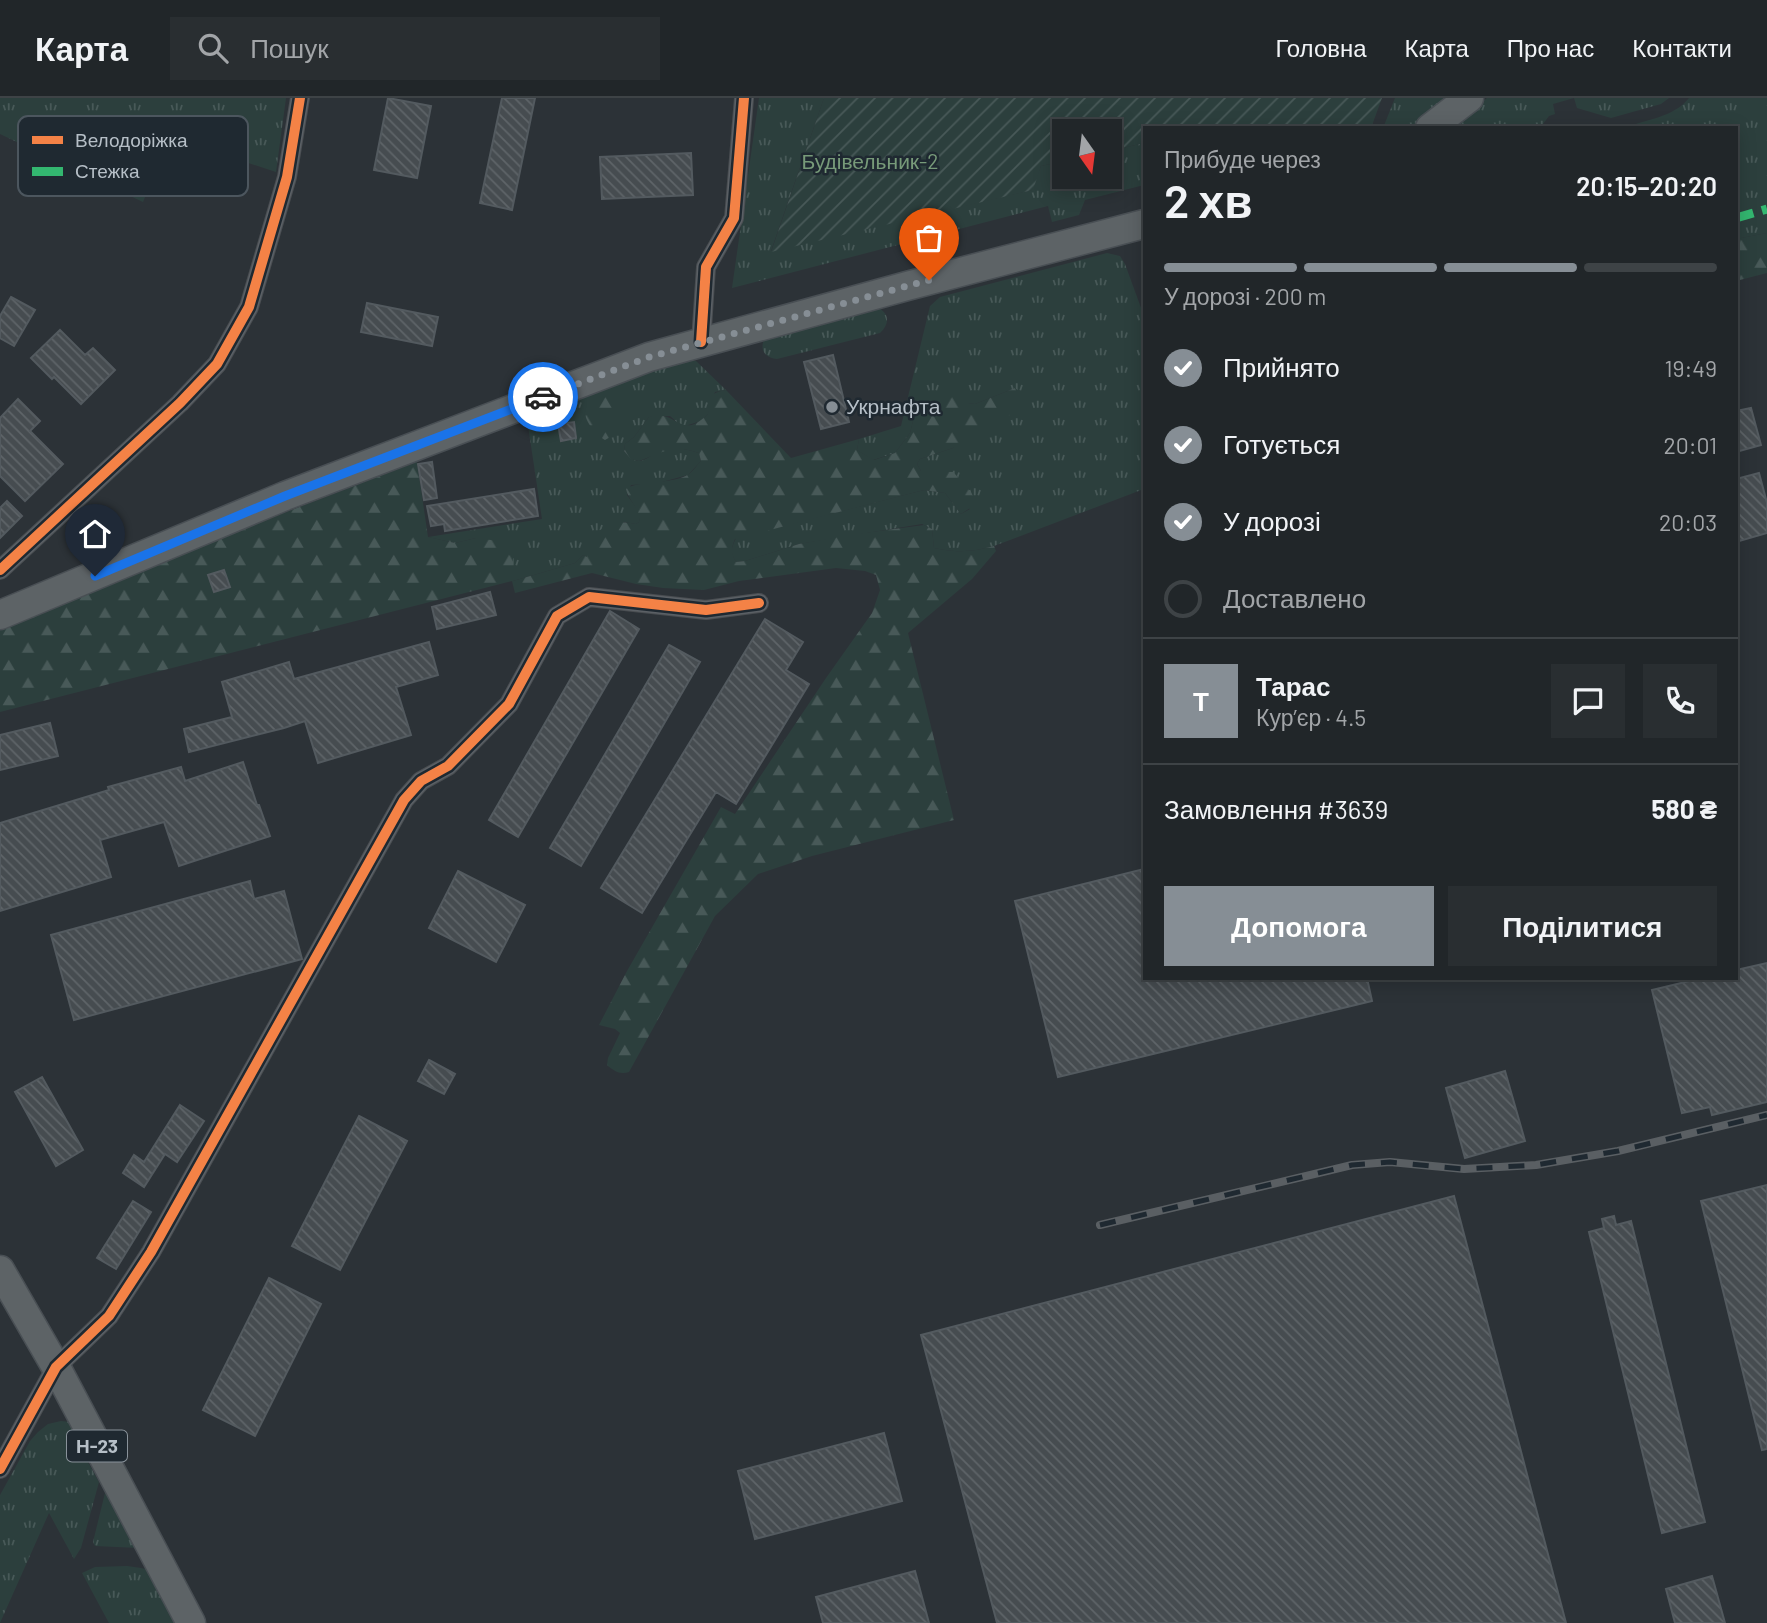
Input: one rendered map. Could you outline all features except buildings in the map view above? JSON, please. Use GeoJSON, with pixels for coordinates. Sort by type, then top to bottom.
{"type":"FeatureCollection","features":[{"type":"Feature","properties":{"kind":"main road"},"geometry":{"type":"LineString","coordinates":[[1433,126],[1469,98]]}},
{"type":"Feature","properties":{"kind":"main road"},"geometry":{"type":"LineString","coordinates":[[0,615],[285,496],[649,357],[1143,224]]}},
{"type":"Feature","properties":{"kind":"main road","name":"Н-23"},"geometry":{"type":"LineString","coordinates":[[0,1270],[56,1367],[191,1623]]}},
{"type":"Feature","properties":{"kind":"street"},"geometry":{"type":"LineString","coordinates":[[0,570],[180,403],[217,364],[249,307],[287,177],[300,98]]}},
{"type":"Feature","properties":{"kind":"street"},"geometry":{"type":"LineString","coordinates":[[701,342],[706,267],[734,218],[744,98]]}},
{"type":"Feature","properties":{"kind":"street"},"geometry":{"type":"LineString","coordinates":[[0,1469],[56,1367],[109,1317],[151,1252],[404,800],[421,781],[448,766],[509,704],[557,615],[589,597],[706,610],[759,603]]}},
{"type":"Feature","properties":{"kind":"green space"},"geometry":{"type":"Polygon","coordinates":[[[0,98],[286,98],[276,172],[248,163],[248,116],[18,116],[18,143],[0,134],[0,98]]]}},
{"type":"Feature","properties":{"kind":"green space"},"geometry":{"type":"Polygon","coordinates":[[[759,98],[824,98],[771,251],[1032,190],[1041,166],[1052,164],[1052,189],[1122,189],[1122,148],[1143,143],[1143,185],[1085,200],[1079,215],[1052,222],[1048,206],[732,288],[759,98]]]}},
{"type":"Feature","properties":{"kind":"green space","name":"Будівельник-2"},"geometry":{"type":"Polygon","coordinates":[[[824,98],[1382,98],[1372,126],[1143,126],[1143,143],[1122,148],[1122,119],[1052,119],[1052,164],[1041,166],[1033,190],[771,252],[824,98]]]}},
{"type":"Feature","properties":{"kind":"green space"},"geometry":{"type":"Polygon","coordinates":[[[1395,98],[1451,98],[1412,126],[1384,126],[1395,98]]]}},
{"type":"Feature","properties":{"kind":"green space"},"geometry":{"type":"Polygon","coordinates":[[[1487,98],[1574,98],[1553,104],[1555,114],[1549,116],[1542,126],[1452,126],[1487,98]]]}},
{"type":"Feature","properties":{"kind":"green space"},"geometry":{"type":"Polygon","coordinates":[[[1574,98],[1669,98],[1661,104],[1611,118],[1577,108],[1574,98]]]}},
{"type":"Feature","properties":{"kind":"green space"},"geometry":{"type":"Polygon","coordinates":[[[1689,98],[1767,98],[1767,233],[1738,239],[1738,126],[1631,126],[1667,114],[1683,105],[1689,98]]]}},
{"type":"Feature","properties":{"kind":"green space"},"geometry":{"type":"Polygon","coordinates":[[[130,196],[145,196],[143,202],[130,196]]]}},
{"type":"Feature","properties":{"kind":"green space"},"geometry":{"type":"Polygon","coordinates":[[[1767,233],[1767,273],[1738,280],[1738,239],[1767,233]]]}},
{"type":"Feature","properties":{"kind":"green space"},"geometry":{"type":"Polygon","coordinates":[[[1107,253],[1120,256],[1143,313],[1143,489],[978,550],[934,548],[932,529],[922,524],[799,544],[736,562],[732,550],[736,538],[924,490],[945,493],[961,514],[970,509],[921,471],[917,464],[920,459],[953,448],[1015,388],[975,404],[968,403],[913,421],[910,433],[895,453],[873,460],[857,450],[859,439],[901,426],[930,306],[940,297],[1107,253]]]}},
{"type":"Feature","properties":{"kind":"green space"},"geometry":{"type":"Polygon","coordinates":[[[873,307],[882,310],[887,317],[886,325],[880,333],[777,359],[769,357],[763,350],[764,339],[873,307]]]}},
{"type":"Feature","properties":{"kind":"green space"},"geometry":{"type":"Polygon","coordinates":[[[688,360],[696,361],[726,390],[715,392],[708,414],[701,421],[685,426],[670,416],[649,417],[625,444],[624,451],[639,461],[664,450],[678,449],[699,453],[701,461],[688,475],[658,483],[631,485],[627,495],[640,513],[639,522],[624,522],[587,557],[583,555],[575,563],[513,581],[476,538],[455,543],[428,537],[542,519],[527,419],[619,382],[688,360]]]}},
{"type":"Feature","properties":{"kind":"green space"},"geometry":{"type":"Polygon","coordinates":[[[1015,388],[1023,394],[1015,412],[953,448],[920,459],[917,464],[921,471],[953,472],[962,481],[974,497],[970,508],[961,514],[945,493],[924,490],[735,539],[732,551],[736,562],[799,544],[924,525],[932,529],[934,548],[964,551],[994,546],[996,551],[972,579],[908,633],[954,820],[812,856],[758,874],[715,916],[629,1072],[617,1072],[607,1065],[620,1033],[599,1025],[721,807],[735,814],[872,613],[880,590],[876,575],[836,568],[739,581],[704,590],[636,584],[592,573],[515,593],[512,581],[0,712],[0,626],[417,462],[428,537],[455,543],[476,538],[498,541],[513,556],[513,581],[575,563],[583,555],[587,557],[591,537],[602,529],[617,523],[639,522],[638,513],[626,489],[638,484],[682,477],[701,461],[699,453],[682,449],[668,450],[639,461],[631,459],[624,451],[625,444],[649,417],[658,415],[691,425],[708,414],[713,395],[726,390],[791,458],[859,439],[857,450],[874,460],[895,453],[910,433],[923,402],[939,393],[959,389],[968,403],[975,404],[1015,388]]]}},
{"type":"Feature","properties":{"kind":"green space"},"geometry":{"type":"Polygon","coordinates":[[[625,395],[633,400],[634,405],[622,414],[612,436],[605,440],[588,422],[585,416],[587,405],[600,397],[625,395]]]}},
{"type":"Feature","properties":{"kind":"green space"},"geometry":{"type":"Polygon","coordinates":[[[70,1422],[87,1446],[84,1455],[99,1482],[81,1548],[74,1559],[49,1513],[0,1623],[0,1495],[30,1441],[48,1424],[70,1422]]]}},
{"type":"Feature","properties":{"kind":"green space"},"geometry":{"type":"Polygon","coordinates":[[[109,1489],[139,1548],[95,1546],[93,1542],[105,1493],[109,1489]]]}},
{"type":"Feature","properties":{"kind":"green space"},"geometry":{"type":"Polygon","coordinates":[[[127,1566],[149,1570],[177,1623],[109,1623],[82,1573],[95,1567],[127,1566]]]}},
{"type":"Feature","properties":{"kind":"railway"},"geometry":{"type":"LineString","coordinates":[[1100,1225],[1352,1165],[1390,1162],[1464,1169],[1536,1165],[1618,1151],[1767,1115]]}},
{"type":"Feature","properties":{"kind":"marked path"},"geometry":{"type":"LineString","coordinates":[[1738,217],[1767,209]]}},
{"type":"Feature","properties":{"kind":"cycle path"},"geometry":{"type":"LineString","coordinates":[[0,570],[180,403],[217,364],[249,307],[287,177],[300,98]]}},
{"type":"Feature","properties":{"kind":"cycle path"},"geometry":{"type":"LineString","coordinates":[[701,342],[706,267],[734,218],[744,98]]}},
{"type":"Feature","properties":{"kind":"cycle path"},"geometry":{"type":"LineString","coordinates":[[0,1469],[56,1367],[109,1316],[151,1252],[404,800],[421,781],[448,766],[509,704],[557,616],[589,597],[706,610],[759,603]]}},
{"type":"Feature","properties":{"kind":"way so far"},"geometry":{"type":"LineString","coordinates":[[543,397],[649,357],[929,280]]}},
{"type":"Feature","properties":{"kind":"place","name":"Укрнафта"},"geometry":{"type":"Point","coordinates":[832,407]}},
{"type":"Feature","properties":{"kind":"route"},"geometry":{"type":"LineString","coordinates":[[95,576],[285,496],[543,397]]}}]}
